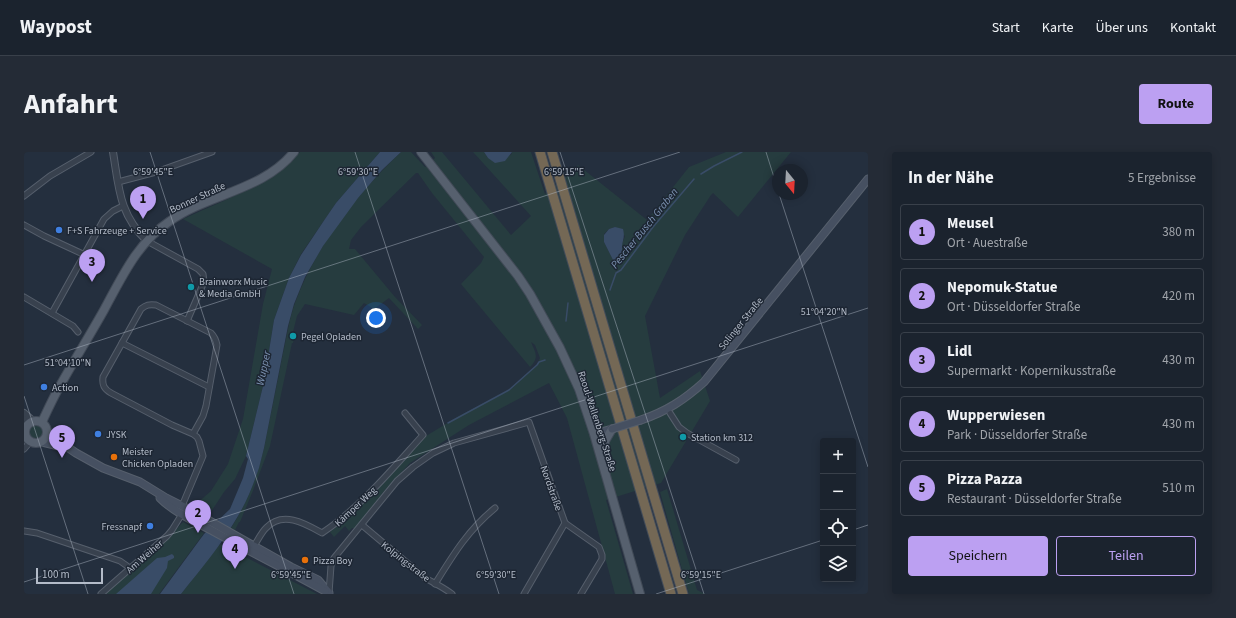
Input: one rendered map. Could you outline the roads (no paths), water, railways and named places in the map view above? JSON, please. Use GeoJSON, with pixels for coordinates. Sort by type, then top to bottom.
{"type":"FeatureCollection","features":[{"type":"Feature","properties":{"kind":"highway"},"geometry":{"type":"LineString","coordinates":[[540,152],[671,594]]}},
{"type":"Feature","properties":{"kind":"highway"},"geometry":{"type":"LineString","coordinates":[[552,152],[683,594]]}},
{"type":"Feature","properties":{"kind":"main road","name":"Bonner Straße"},"geometry":{"type":"LineString","coordinates":[[28,430],[60,385],[119,281],[139,249],[170,220],[194,207],[256,182],[275,169],[294,152]]}},
{"type":"Feature","properties":{"kind":"main road","name":"Raoul-Wallenberg-Straße"},"geometry":{"type":"LineString","coordinates":[[421,152],[506,260],[530,294],[560,348],[581,396],[594,434],[640,594]]}},
{"type":"Feature","properties":{"kind":"main road","name":"Solinger Straße"},"geometry":{"type":"LineString","coordinates":[[594,434],[641,420],[668,409],[687,397],[704,382],[868,179]]}},
{"type":"Feature","properties":{"kind":"main road"},"geometry":{"type":"LineString","coordinates":[[76,453],[42,442],[38,443],[28,430],[46,427],[47,432],[76,453],[103,468],[140,482],[252,549],[318,580],[329,594]]}},
{"type":"Feature","properties":{"kind":"main road"},"geometry":{"type":"LineString","coordinates":[[602,465],[605,441],[612,429]]}},
{"type":"Feature","properties":{"kind":"main road"},"geometry":{"type":"LineString","coordinates":[[42,442],[47,436],[47,432]]}},
{"type":"Feature","properties":{"kind":"main road"},"geometry":{"type":"LineString","coordinates":[[154,491],[167,504],[182,514],[205,522]]}},
{"type":"Feature","properties":{"kind":"street"},"geometry":{"type":"LineString","coordinates":[[24,196],[50,176],[91,152]]}},
{"type":"Feature","properties":{"kind":"street"},"geometry":{"type":"LineString","coordinates":[[113,152],[123,206],[134,228],[147,241],[198,269],[203,274],[204,282],[187,321]]}},
{"type":"Feature","properties":{"kind":"street"},"geometry":{"type":"LineString","coordinates":[[118,182],[156,172],[212,152]]}},
{"type":"Feature","properties":{"kind":"street"},"geometry":{"type":"LineString","coordinates":[[52,313],[104,219],[113,211],[123,206]]}},
{"type":"Feature","properties":{"kind":"street"},"geometry":{"type":"LineString","coordinates":[[24,225],[85,255]]}},
{"type":"Feature","properties":{"kind":"street"},"geometry":{"type":"LineString","coordinates":[[25,298],[73,326],[78,332]]}},
{"type":"Feature","properties":{"kind":"street"},"geometry":{"type":"LineString","coordinates":[[182,506],[203,456],[197,437],[106,390],[103,386],[103,377],[141,309],[150,304],[156,305],[211,333],[216,341],[217,345],[206,406],[203,416],[192,434]]}},
{"type":"Feature","properties":{"kind":"street"},"geometry":{"type":"LineString","coordinates":[[122,343],[209,388]]}},
{"type":"Feature","properties":{"kind":"street"},"geometry":{"type":"LineString","coordinates":[[24,413],[28,430],[24,449]]}},
{"type":"Feature","properties":{"kind":"street","name":"Kämper Weg"},"geometry":{"type":"LineString","coordinates":[[252,549],[267,526],[274,522],[292,519],[322,533],[345,516],[372,491],[423,435],[406,413]]}},
{"type":"Feature","properties":{"kind":"street"},"geometry":{"type":"LineString","coordinates":[[670,413],[679,427],[687,433],[736,460]]}},
{"type":"Feature","properties":{"kind":"street","name":"Nordstraße"},"geometry":{"type":"LineString","coordinates":[[362,525],[399,478],[433,454],[454,443],[528,422],[565,523],[524,594]]}},
{"type":"Feature","properties":{"kind":"street"},"geometry":{"type":"LineString","coordinates":[[435,584],[464,540],[495,508]]}},
{"type":"Feature","properties":{"kind":"street","name":"Am Weiher"},"geometry":{"type":"LineString","coordinates":[[101,594],[172,530],[182,514]]}},
{"type":"Feature","properties":{"kind":"street"},"geometry":{"type":"LineString","coordinates":[[565,523],[599,547],[602,555],[602,559],[581,594]]}},
{"type":"Feature","properties":{"kind":"street"},"geometry":{"type":"LineString","coordinates":[[329,594],[331,566],[334,558],[362,525]]}},
{"type":"Feature","properties":{"kind":"street","name":"Kolpingstraße"},"geometry":{"type":"LineString","coordinates":[[362,525],[414,569],[452,594]]}},
{"type":"Feature","properties":{"kind":"street"},"geometry":{"type":"LineString","coordinates":[[24,531],[37,533],[120,561],[130,568]]}},
{"type":"Feature","properties":{"kind":"water"},"geometry":{"type":"Polygon","coordinates":[[[380,152],[401,152],[382,170],[358,198],[323,246],[305,277],[294,304],[288,326],[264,448],[259,468],[244,505],[232,526],[204,566],[181,594],[160,594],[204,534],[230,509],[243,478],[248,459],[246,456],[264,382],[274,320],[289,278],[301,255],[336,203],[380,152]]]}},
{"type":"Feature","properties":{"kind":"water"},"geometry":{"type":"Polygon","coordinates":[[[484,152],[512,152],[505,161],[495,163],[488,158],[484,152]]]}},
{"type":"Feature","properties":{"kind":"water"},"geometry":{"type":"Polygon","coordinates":[[[615,227],[623,229],[624,234],[622,256],[616,264],[604,242],[604,235],[609,229],[615,227]]]}},
{"type":"Feature","properties":{"kind":"water"},"geometry":{"type":"Polygon","coordinates":[[[172,554],[174,558],[168,561],[167,568],[151,594],[116,594],[157,558],[172,554]]]}},
{"type":"Feature","properties":{"kind":"waterway","name":"Pescher Busch Graben"},"geometry":{"type":"LineString","coordinates":[[701,174],[742,152]]}},
{"type":"Feature","properties":{"kind":"waterway","name":"Pescher Busch Graben"},"geometry":{"type":"LineString","coordinates":[[610,290],[616,273],[621,270],[653,227],[694,179]]}},
{"type":"Feature","properties":{"kind":"waterway","name":"Pescher Busch Graben"},"geometry":{"type":"LineString","coordinates":[[566,321],[568,303]]}},
{"type":"Feature","properties":{"kind":"waterway","name":"Pescher Busch Graben"},"geometry":{"type":"LineString","coordinates":[[448,423],[509,390],[539,362],[545,360]]}},
{"type":"Feature","properties":{"kind":"place","name":"Meusel"},"geometry":{"type":"Point","coordinates":[143,219]}},
{"type":"Feature","properties":{"kind":"place","name":"F+S Fahrzeuge + Service"},"geometry":{"type":"Point","coordinates":[59,230]}},
{"type":"Feature","properties":{"kind":"place","name":"Lidl"},"geometry":{"type":"Point","coordinates":[92,282]}},
{"type":"Feature","properties":{"kind":"place","name":"Brainworx Music & Media GmbH"},"geometry":{"type":"Point","coordinates":[191,287]}},
{"type":"Feature","properties":{"kind":"place","name":"Pegel Opladen"},"geometry":{"type":"Point","coordinates":[293,336]}},
{"type":"Feature","properties":{"kind":"place","name":"Action"},"geometry":{"type":"Point","coordinates":[44,387]}},
{"type":"Feature","properties":{"kind":"place","name":"JYSK"},"geometry":{"type":"Point","coordinates":[98,434]}},
{"type":"Feature","properties":{"kind":"place","name":"Station km 312"},"geometry":{"type":"Point","coordinates":[683,437]}},
{"type":"Feature","properties":{"kind":"place","name":"Meister Chicken Opladen"},"geometry":{"type":"Point","coordinates":[114,457]}},
{"type":"Feature","properties":{"kind":"place","name":"Pizza Pazza"},"geometry":{"type":"Point","coordinates":[62,458]}},
{"type":"Feature","properties":{"kind":"place","name":"Fressnapf"},"geometry":{"type":"Point","coordinates":[150,526]}},
{"type":"Feature","properties":{"kind":"place","name":"Nepomuk-Statue"},"geometry":{"type":"Point","coordinates":[198,533]}},
{"type":"Feature","properties":{"kind":"place","name":"Pizza Boy"},"geometry":{"type":"Point","coordinates":[305,560]}},
{"type":"Feature","properties":{"kind":"place","name":"Wupperwiesen"},"geometry":{"type":"Point","coordinates":[235,569]}},
{"type":"Feature","properties":{"kind":"water label","name":"Wupper"},"geometry":{"type":"Point","coordinates":[263,368]}}]}
